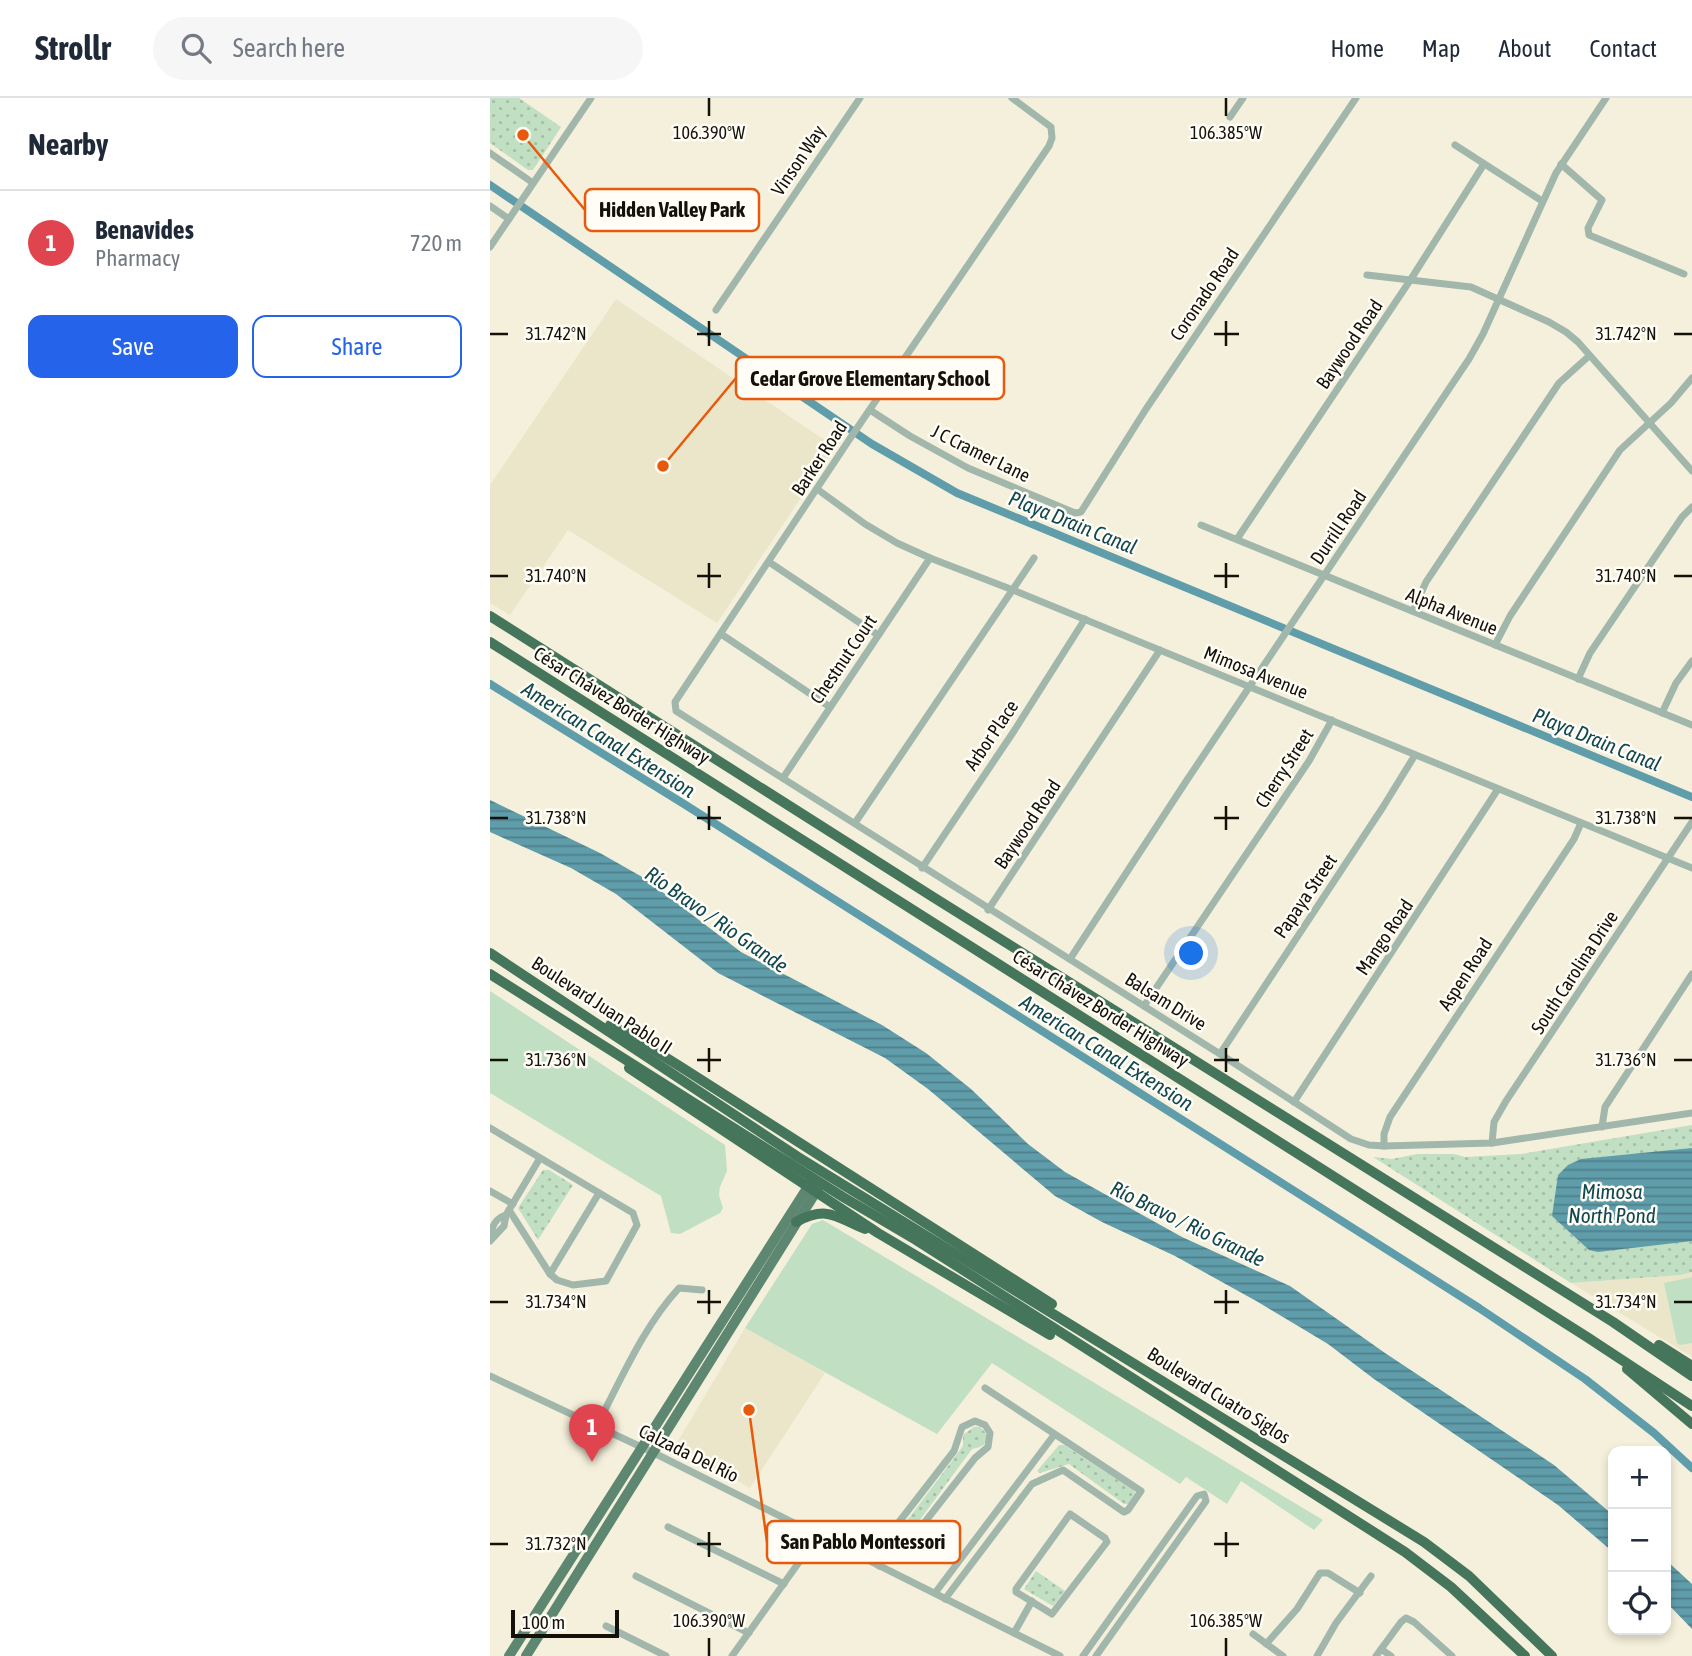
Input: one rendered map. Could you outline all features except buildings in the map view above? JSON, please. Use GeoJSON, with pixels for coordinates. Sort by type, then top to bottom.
{"type":"FeatureCollection","features":[{"type":"Feature","properties":{"kind":"highway","name":"César Chávez Border Highway"},"geometry":{"type":"LineString","coordinates":[[490,616],[933,897],[1613,1322],[1692,1376]]}},
{"type":"Feature","properties":{"kind":"highway","name":"César Chávez Border Highway"},"geometry":{"type":"LineString","coordinates":[[490,642],[1692,1406]]}},
{"type":"Feature","properties":{"kind":"highway","name":"Boulevard Juan Pablo II"},"geometry":{"type":"LineString","coordinates":[[490,953],[650,1058],[794,1159]]}},
{"type":"Feature","properties":{"kind":"highway","name":"Boulevard Juan Pablo II"},"geometry":{"type":"LineString","coordinates":[[490,974],[794,1159]]}},
{"type":"Feature","properties":{"kind":"highway"},"geometry":{"type":"LineString","coordinates":[[582,1013],[625,1032],[844,1197],[878,1233]]}},
{"type":"Feature","properties":{"kind":"highway"},"geometry":{"type":"LineString","coordinates":[[583,1031],[647,1082],[794,1159],[829,1163],[1177,1383],[1202,1404]]}},
{"type":"Feature","properties":{"kind":"highway"},"geometry":{"type":"LineString","coordinates":[[794,1159],[813,1188],[844,1197]]}},
{"type":"Feature","properties":{"kind":"highway"},"geometry":{"type":"LineString","coordinates":[[844,1197],[839,1198],[844,1189],[860,1182]]}},
{"type":"Feature","properties":{"kind":"highway","name":"Boulevard Cuatro Siglos"},"geometry":{"type":"LineString","coordinates":[[844,1197],[1003,1282],[1424,1542],[1469,1576],[1552,1656]]}},
{"type":"Feature","properties":{"kind":"highway","name":"Boulevard Cuatro Siglos"},"geometry":{"type":"LineString","coordinates":[[844,1197],[916,1240],[1429,1568],[1525,1656]]}},
{"type":"Feature","properties":{"kind":"highway"},"geometry":{"type":"LineString","coordinates":[[796,1222],[824,1212],[878,1233],[1055,1338],[1094,1354]]}},
{"type":"Feature","properties":{"kind":"highway"},"geometry":{"type":"LineString","coordinates":[[1613,1322],[1692,1366]]}},
{"type":"Feature","properties":{"kind":"highway"},"geometry":{"type":"LineString","coordinates":[[1587,1337],[1692,1424]]}},
{"type":"Feature","properties":{"kind":"main road"},"geometry":{"type":"LineString","coordinates":[[509,1656],[642,1447],[829,1163]]}},
{"type":"Feature","properties":{"kind":"main road"},"geometry":{"type":"LineString","coordinates":[[526,1656],[796,1222],[813,1188]]}},
{"type":"Feature","properties":{"kind":"street"},"geometry":{"type":"LineString","coordinates":[[490,247],[591,98]]}},
{"type":"Feature","properties":{"kind":"street","name":"Vinson Way"},"geometry":{"type":"LineString","coordinates":[[716,310],[860,98]]}},
{"type":"Feature","properties":{"kind":"street","name":"Barker Road"},"geometry":{"type":"LineString","coordinates":[[674,707],[849,440],[1049,146],[1052,138],[1051,127],[1012,98]]}},
{"type":"Feature","properties":{"kind":"street"},"geometry":{"type":"LineString","coordinates":[[1230,117],[1243,98]]}},
{"type":"Feature","properties":{"kind":"street","name":"Coronado Road"},"geometry":{"type":"LineString","coordinates":[[1082,511],[1146,409],[1356,98]]}},
{"type":"Feature","properties":{"kind":"street","name":"Durrill Road"},"geometry":{"type":"LineString","coordinates":[[1070,959],[1469,359],[1542,201],[1562,164],[1606,98]]}},
{"type":"Feature","properties":{"kind":"street"},"geometry":{"type":"LineString","coordinates":[[1455,145],[1542,201]]}},
{"type":"Feature","properties":{"kind":"street"},"geometry":{"type":"LineString","coordinates":[[490,153],[533,183]]}},
{"type":"Feature","properties":{"kind":"street","name":"Baywood Road"},"geometry":{"type":"LineString","coordinates":[[1237,539],[1411,279],[1484,164]]}},
{"type":"Feature","properties":{"kind":"street"},"geometry":{"type":"LineString","coordinates":[[1562,164],[1597,194],[1602,203],[1588,229],[1589,235],[1684,274]]}},
{"type":"Feature","properties":{"kind":"street"},"geometry":{"type":"LineString","coordinates":[[490,206],[511,216]]}},
{"type":"Feature","properties":{"kind":"street"},"geometry":{"type":"LineString","coordinates":[[1367,275],[1471,287],[1560,328],[1577,342],[1692,471]]}},
{"type":"Feature","properties":{"kind":"street"},"geometry":{"type":"LineString","coordinates":[[1413,611],[1426,582],[1559,383],[1589,356]]}},
{"type":"Feature","properties":{"kind":"street"},"geometry":{"type":"LineString","coordinates":[[1496,645],[1510,616],[1620,450],[1650,424],[1692,379]]}},
{"type":"Feature","properties":{"kind":"street","name":"J C Cramer Lane"},"geometry":{"type":"LineString","coordinates":[[870,410],[968,468],[1075,513],[1082,511]]}},
{"type":"Feature","properties":{"kind":"street","name":"Mimosa Avenue"},"geometry":{"type":"LineString","coordinates":[[817,489],[879,533],[930,558],[1692,868]]}},
{"type":"Feature","properties":{"kind":"street"},"geometry":{"type":"LineString","coordinates":[[1578,679],[1590,653],[1682,517],[1692,507]]}},
{"type":"Feature","properties":{"kind":"street","name":"Alpha Avenue"},"geometry":{"type":"LineString","coordinates":[[1201,525],[1692,725]]}},
{"type":"Feature","properties":{"kind":"street","name":"Chestnut Court"},"geometry":{"type":"LineString","coordinates":[[783,778],[930,558]]}},
{"type":"Feature","properties":{"kind":"street"},"geometry":{"type":"LineString","coordinates":[[855,823],[1034,558]]}},
{"type":"Feature","properties":{"kind":"street"},"geometry":{"type":"LineString","coordinates":[[769,562],[878,635]]}},
{"type":"Feature","properties":{"kind":"street","name":"Arbor Place"},"geometry":{"type":"LineString","coordinates":[[922,868],[1085,619]]}},
{"type":"Feature","properties":{"kind":"street"},"geometry":{"type":"LineString","coordinates":[[721,634],[830,707]]}},
{"type":"Feature","properties":{"kind":"street","name":"Baywood Road"},"geometry":{"type":"LineString","coordinates":[[988,910],[1160,650]]}},
{"type":"Feature","properties":{"kind":"street"},"geometry":{"type":"LineString","coordinates":[[1662,713],[1676,683],[1692,661]]}},
{"type":"Feature","properties":{"kind":"street","name":"Balsam Drive"},"geometry":{"type":"LineString","coordinates":[[674,707],[687,719],[1351,1139],[1369,1145],[1384,1146],[1492,1143],[1692,1113]]}},
{"type":"Feature","properties":{"kind":"street","name":"Cherry Street"},"geometry":{"type":"LineString","coordinates":[[1144,1006],[1309,761],[1332,720]]}},
{"type":"Feature","properties":{"kind":"street","name":"Papaya Street"},"geometry":{"type":"LineString","coordinates":[[1220,1054],[1396,788],[1415,755]]}},
{"type":"Feature","properties":{"kind":"street","name":"Mango Road"},"geometry":{"type":"LineString","coordinates":[[1294,1102],[1498,789]]}},
{"type":"Feature","properties":{"kind":"street","name":"South Carolina Drive"},"geometry":{"type":"LineString","coordinates":[[1492,1143],[1494,1122],[1506,1101],[1692,822]]}},
{"type":"Feature","properties":{"kind":"street","name":"Aspen Road"},"geometry":{"type":"LineString","coordinates":[[1384,1146],[1385,1125],[1560,860],[1581,823]]}},
{"type":"Feature","properties":{"kind":"street"},"geometry":{"type":"LineString","coordinates":[[1602,1127],[1605,1107],[1692,974]]}},
{"type":"Feature","properties":{"kind":"street"},"geometry":{"type":"LineString","coordinates":[[490,1128],[633,1213],[637,1221],[636,1229],[608,1280],[601,1283],[567,1285],[550,1274],[509,1210],[490,1191]]}},
{"type":"Feature","properties":{"kind":"street"},"geometry":{"type":"LineString","coordinates":[[491,1239],[493,1225],[509,1210],[540,1158]]}},
{"type":"Feature","properties":{"kind":"street"},"geometry":{"type":"LineString","coordinates":[[550,1274],[599,1192]]}},
{"type":"Feature","properties":{"kind":"street"},"geometry":{"type":"LineString","coordinates":[[597,1426],[648,1332],[671,1297],[678,1288],[702,1290]]}},
{"type":"Feature","properties":{"kind":"street","name":"Calzada Del Río"},"geometry":{"type":"LineString","coordinates":[[490,1376],[642,1447],[1060,1656]]}},
{"type":"Feature","properties":{"kind":"street"},"geometry":{"type":"LineString","coordinates":[[945,1599],[1032,1484],[1063,1469],[1124,1511],[1128,1510],[1141,1491],[985,1388]]}},
{"type":"Feature","properties":{"kind":"street"},"geometry":{"type":"LineString","coordinates":[[880,1566],[898,1540],[899,1522],[954,1451],[962,1427],[975,1421],[985,1426],[990,1433],[988,1447],[975,1458],[914,1536],[907,1540],[898,1540]]}},
{"type":"Feature","properties":{"kind":"street"},"geometry":{"type":"LineString","coordinates":[[935,1593],[1054,1435]]}},
{"type":"Feature","properties":{"kind":"street"},"geometry":{"type":"LineString","coordinates":[[1023,1477],[1032,1484]]}},
{"type":"Feature","properties":{"kind":"street"},"geometry":{"type":"LineString","coordinates":[[1083,1656],[1197,1496],[1204,1494],[1206,1501],[1096,1656]]}},
{"type":"Feature","properties":{"kind":"street"},"geometry":{"type":"LineString","coordinates":[[1068,1514],[1073,1514],[1106,1539],[1107,1544],[1054,1614],[1032,1601],[1016,1592],[1016,1589],[1068,1514]]}},
{"type":"Feature","properties":{"kind":"street"},"geometry":{"type":"LineString","coordinates":[[668,1527],[783,1584]]}},
{"type":"Feature","properties":{"kind":"street"},"geometry":{"type":"LineString","coordinates":[[1167,1538],[1175,1544]]}},
{"type":"Feature","properties":{"kind":"street"},"geometry":{"type":"LineString","coordinates":[[732,1656],[812,1544]]}},
{"type":"Feature","properties":{"kind":"street"},"geometry":{"type":"LineString","coordinates":[[1266,1644],[1297,1609],[1320,1573],[1328,1573],[1360,1593]]}},
{"type":"Feature","properties":{"kind":"street"},"geometry":{"type":"LineString","coordinates":[[636,1576],[749,1633]]}},
{"type":"Feature","properties":{"kind":"street"},"geometry":{"type":"LineString","coordinates":[[1317,1656],[1336,1623],[1371,1576]]}},
{"type":"Feature","properties":{"kind":"street"},"geometry":{"type":"LineString","coordinates":[[1014,1633],[1032,1601]]}},
{"type":"Feature","properties":{"kind":"street"},"geometry":{"type":"LineString","coordinates":[[1119,1605],[1128,1611]]}},
{"type":"Feature","properties":{"kind":"street"},"geometry":{"type":"LineString","coordinates":[[1376,1656],[1406,1618],[1452,1656]]}},
{"type":"Feature","properties":{"kind":"street"},"geometry":{"type":"LineString","coordinates":[[606,1626],[666,1656]]}},
{"type":"Feature","properties":{"kind":"street"},"geometry":{"type":"LineString","coordinates":[[1101,1631],[1110,1636]]}},
{"type":"Feature","properties":{"kind":"street"},"geometry":{"type":"LineString","coordinates":[[1253,1634],[1283,1656]]}},
{"type":"Feature","properties":{"kind":"street"},"geometry":{"type":"LineString","coordinates":[[1381,1649],[1391,1656]]}},
{"type":"Feature","properties":{"kind":"shaded area"},"geometry":{"type":"Polygon","coordinates":[[[616,299],[835,447],[717,623],[568,530],[510,615],[490,603],[490,485],[616,299]]]}},
{"type":"Feature","properties":{"kind":"shaded area"},"geometry":{"type":"Polygon","coordinates":[[[1692,1272],[1692,1357],[1571,1283],[1681,1275],[1692,1272]]]}},
{"type":"Feature","properties":{"kind":"shaded area"},"geometry":{"type":"Polygon","coordinates":[[[745,1328],[825,1373],[750,1488],[675,1446],[745,1328]]]}},
{"type":"Feature","properties":{"kind":"green space"},"geometry":{"type":"Polygon","coordinates":[[[490,98],[519,98],[561,127],[533,170],[528,170],[490,143],[490,98]]]}},
{"type":"Feature","properties":{"kind":"green space"},"geometry":{"type":"Polygon","coordinates":[[[490,991],[725,1145],[727,1171],[720,1187],[719,1195],[723,1208],[720,1213],[680,1234],[671,1233],[661,1196],[490,1093],[490,991]]]}},
{"type":"Feature","properties":{"kind":"green space"},"geometry":{"type":"Polygon","coordinates":[[[1692,1125],[1692,1272],[1681,1275],[1571,1283],[1373,1157],[1392,1159],[1417,1154],[1454,1154],[1465,1157],[1521,1154],[1692,1125]]]}},
{"type":"Feature","properties":{"kind":"green space"},"geometry":{"type":"Polygon","coordinates":[[[543,1170],[549,1170],[573,1185],[538,1240],[518,1208],[543,1170]]]}},
{"type":"Feature","properties":{"kind":"green space"},"geometry":{"type":"Polygon","coordinates":[[[823,1220],[1323,1520],[1314,1530],[1241,1481],[1227,1504],[1186,1477],[1180,1484],[992,1363],[937,1434],[745,1328],[812,1224],[823,1220]]]}},
{"type":"Feature","properties":{"kind":"green space"},"geometry":{"type":"Polygon","coordinates":[[[1692,1277],[1692,1343],[1680,1345],[1677,1343],[1664,1283],[1692,1277]]]}},
{"type":"Feature","properties":{"kind":"green space"},"geometry":{"type":"Polygon","coordinates":[[[974,1427],[980,1427],[985,1432],[988,1441],[972,1449],[907,1534],[903,1526],[963,1446],[963,1435],[974,1427]]]}},
{"type":"Feature","properties":{"kind":"green space"},"geometry":{"type":"Polygon","coordinates":[[[1059,1445],[1064,1445],[1133,1490],[1135,1493],[1128,1504],[1124,1504],[1069,1464],[1040,1473],[1037,1471],[1059,1445]]]}},
{"type":"Feature","properties":{"kind":"green space"},"geometry":{"type":"Polygon","coordinates":[[[1036,1571],[1065,1591],[1053,1606],[1024,1589],[1036,1571]]]}},
{"type":"Feature","properties":{"kind":"water"},"geometry":{"type":"Polygon","coordinates":[[[490,800],[600,853],[644,878],[741,952],[882,1025],[926,1053],[971,1089],[1028,1144],[1065,1172],[1182,1237],[1290,1286],[1385,1353],[1554,1465],[1608,1511],[1608,1548],[1558,1505],[1374,1379],[1328,1344],[1175,1256],[1102,1222],[1055,1196],[928,1089],[885,1058],[718,973],[616,894],[571,868],[490,832],[490,800]]]}},
{"type":"Feature","properties":{"kind":"water","name":"Mimosa North Pond"},"geometry":{"type":"Polygon","coordinates":[[[1692,1148],[1692,1241],[1598,1252],[1589,1250],[1552,1216],[1558,1175],[1568,1165],[1581,1159],[1692,1148]]]}},
{"type":"Feature","properties":{"kind":"water"},"geometry":{"type":"Polygon","coordinates":[[[1671,1565],[1692,1584],[1692,1629],[1671,1607],[1671,1565]]]}},
{"type":"Feature","properties":{"kind":"waterway","name":"Playa Drain Canal"},"geometry":{"type":"LineString","coordinates":[[490,185],[872,444],[957,493],[1692,797]]}},
{"type":"Feature","properties":{"kind":"waterway","name":"American Canal Extension"},"geometry":{"type":"LineString","coordinates":[[490,684],[1479,1308],[1585,1379],[1654,1433],[1692,1468]]}},
{"type":"Feature","properties":{"kind":"place","name":"Hidden Valley Park"},"geometry":{"type":"Point","coordinates":[523,135]}},
{"type":"Feature","properties":{"kind":"place","name":"Cedar Grove Elementary School"},"geometry":{"type":"Point","coordinates":[663,466]}},
{"type":"Feature","properties":{"kind":"place","name":"San Pablo Montessori"},"geometry":{"type":"Point","coordinates":[749,1410]}},
{"type":"Feature","properties":{"kind":"place","name":"Benavides"},"geometry":{"type":"Point","coordinates":[592,1462]}},
{"type":"Feature","properties":{"kind":"water label","name":"Río Bravo / Rio Grande"},"geometry":{"type":"Point","coordinates":[717,919]}},
{"type":"Feature","properties":{"kind":"water label","name":"Río Bravo / Rio Grande"},"geometry":{"type":"Point","coordinates":[1188,1223]}}]}
